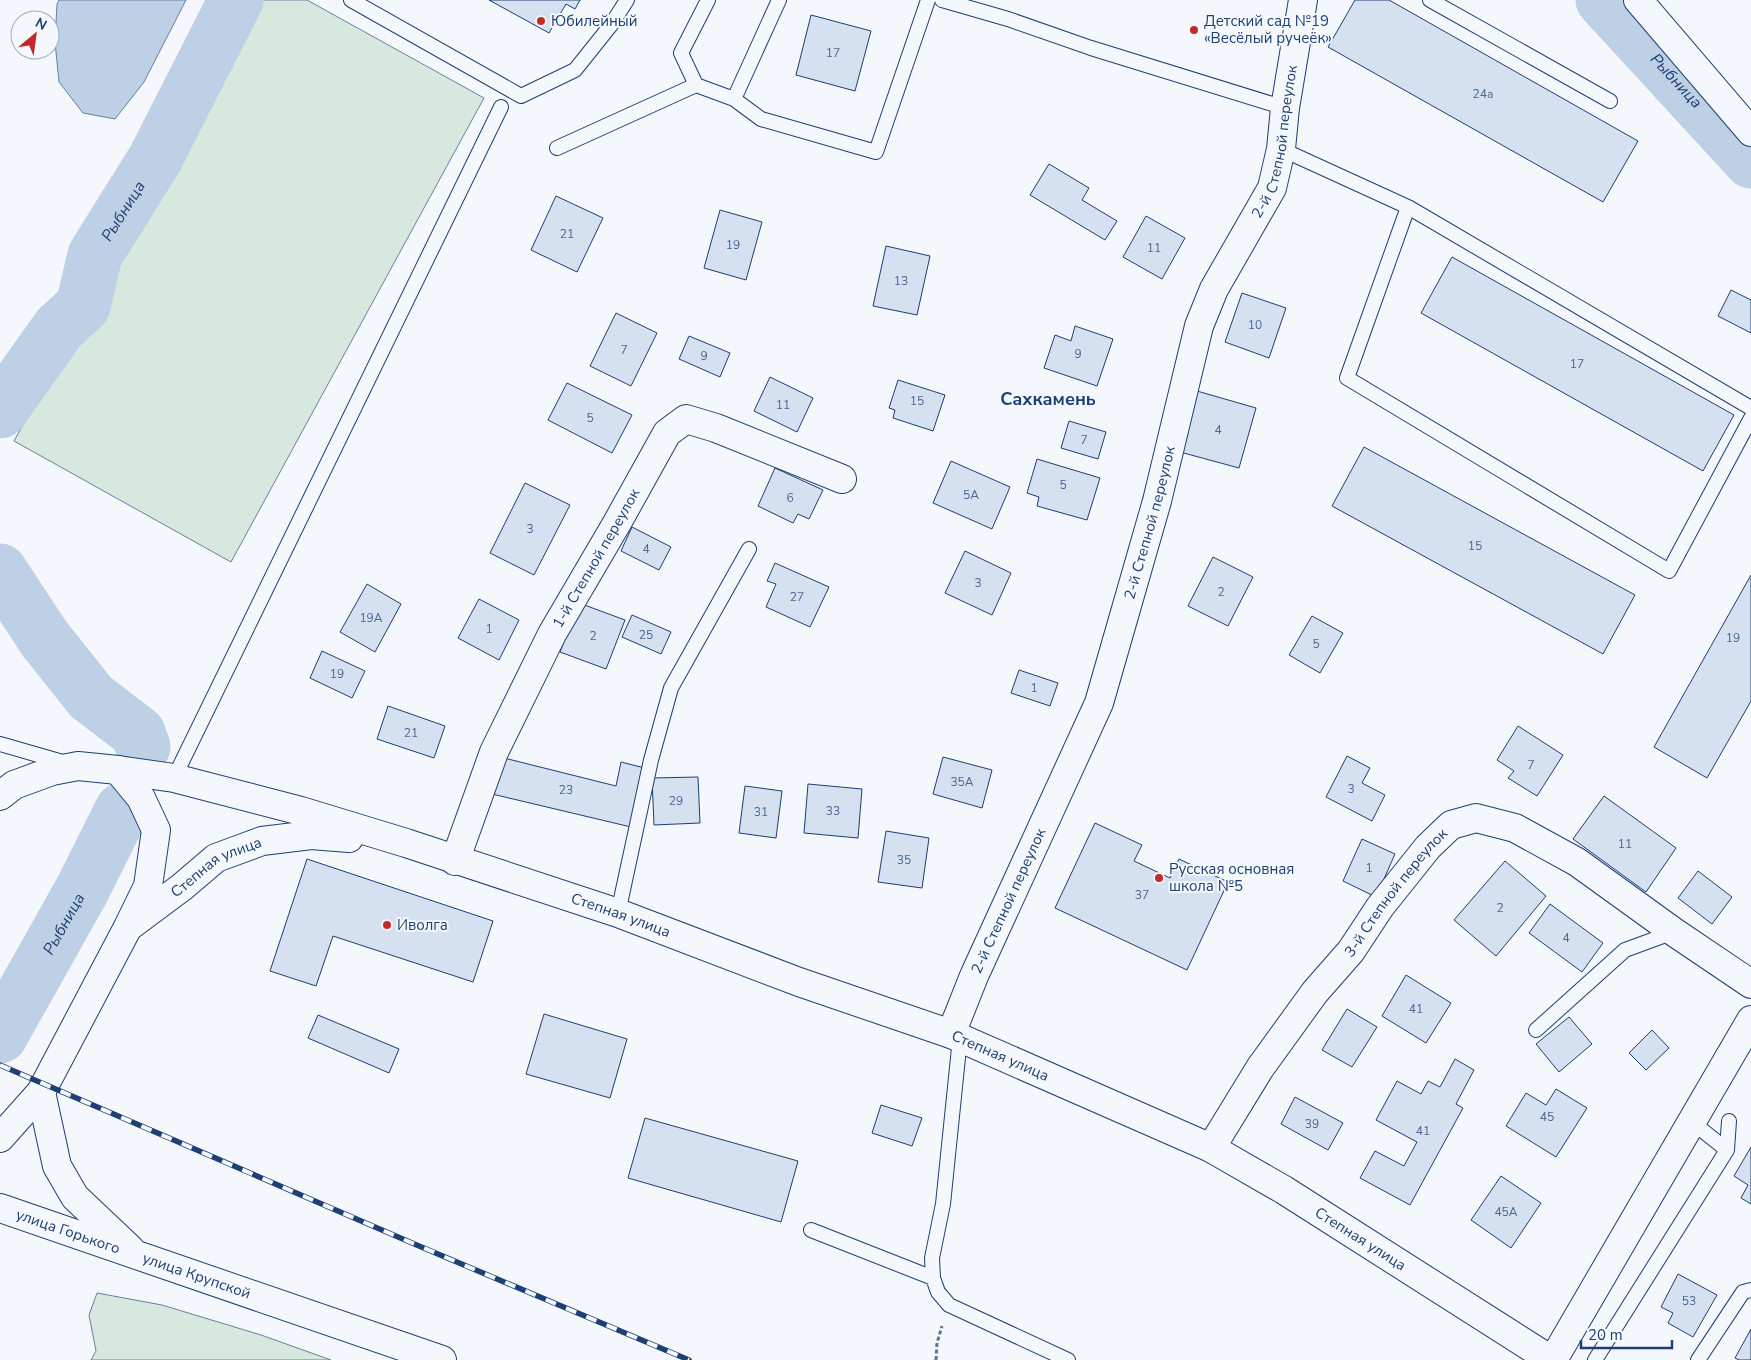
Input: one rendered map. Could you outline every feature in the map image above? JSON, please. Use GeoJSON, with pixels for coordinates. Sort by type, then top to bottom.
{"type":"FeatureCollection","features":[{"type":"Feature","properties":{"kind":"street","name":"2-й Степной переулок"},"geometry":{"type":"LineString","coordinates":[[955,1036],[974,976],[1098,703],[1157,501],[1199,326],[1214,289],[1272,188],[1281,149],[1303,0]]}},
{"type":"Feature","properties":{"kind":"street"},"geometry":{"type":"LineString","coordinates":[[1638,0],[1751,132]]}},
{"type":"Feature","properties":{"kind":"street","name":"1-й Степной переулок"},"geometry":{"type":"LineString","coordinates":[[455,861],[494,752],[552,634],[617,523],[667,432],[686,419],[716,428],[842,479]]}},
{"type":"Feature","properties":{"kind":"street","name":"Степная улица"},"geometry":{"type":"LineString","coordinates":[[5,788],[52,772],[78,766],[174,778],[301,811],[618,913],[800,982],[955,1036],[1211,1148],[1284,1190],[1552,1360]]}},
{"type":"Feature","properties":{"kind":"street"},"geometry":{"type":"LineString","coordinates":[[0,1138],[41,1092],[148,886],[156,830],[141,798],[118,770]]}},
{"type":"Feature","properties":{"kind":"street","name":"3-й Степной переулок"},"geometry":{"type":"LineString","coordinates":[[1211,1148],[1260,1068],[1314,992],[1351,951],[1380,907],[1428,848],[1451,825],[1476,818],[1515,828],[1577,862],[1674,932],[1751,984]]}},
{"type":"Feature","properties":{"kind":"street","name":"Степная улица"},"geometry":{"type":"LineString","coordinates":[[128,927],[182,887],[216,858],[262,841],[311,834],[406,844]]}},
{"type":"Feature","properties":{"kind":"street"},"geometry":{"type":"LineString","coordinates":[[1552,1360],[1751,1020]]}},
{"type":"Feature","properties":{"kind":"street","name":"улица Крупской"},"geometry":{"type":"LineString","coordinates":[[41,1092],[56,1166],[75,1197],[136,1255],[442,1360]]}},
{"type":"Feature","properties":{"kind":"street","name":"улица Горького"},"geometry":{"type":"LineString","coordinates":[[0,1208],[136,1255]]}},
{"type":"Feature","properties":{"kind":"lane"},"geometry":{"type":"LineString","coordinates":[[351,0],[521,96],[575,70],[611,25],[627,0]]}},
{"type":"Feature","properties":{"kind":"lane"},"geometry":{"type":"LineString","coordinates":[[696,85],[681,53],[708,0]]}},
{"type":"Feature","properties":{"kind":"lane"},"geometry":{"type":"LineString","coordinates":[[734,99],[779,0]]}},
{"type":"Feature","properties":{"kind":"lane"},"geometry":{"type":"LineString","coordinates":[[557,148],[696,85],[734,99],[761,119],[876,152],[928,0]]}},
{"type":"Feature","properties":{"kind":"lane"},"geometry":{"type":"LineString","coordinates":[[942,0],[1008,19],[1091,48],[1286,108]]}},
{"type":"Feature","properties":{"kind":"lane"},"geometry":{"type":"LineString","coordinates":[[1430,0],[1610,101]]}},
{"type":"Feature","properties":{"kind":"lane"},"geometry":{"type":"LineString","coordinates":[[174,778],[501,107]]}},
{"type":"Feature","properties":{"kind":"lane"},"geometry":{"type":"LineString","coordinates":[[1281,149],[1408,207],[1751,408]]}},
{"type":"Feature","properties":{"kind":"lane"},"geometry":{"type":"LineString","coordinates":[[1408,207],[1347,378],[1669,571],[1751,418]]}},
{"type":"Feature","properties":{"kind":"lane"},"geometry":{"type":"LineString","coordinates":[[618,913],[651,760],[671,688],[749,549]]}},
{"type":"Feature","properties":{"kind":"lane"},"geometry":{"type":"LineString","coordinates":[[0,744],[78,766]]}},
{"type":"Feature","properties":{"kind":"lane"},"geometry":{"type":"LineString","coordinates":[[1536,1030],[1626,950],[1674,932]]}},
{"type":"Feature","properties":{"kind":"lane"},"geometry":{"type":"LineString","coordinates":[[955,1036],[944,1204],[932,1258],[933,1278],[938,1292],[948,1305],[1068,1360]]}},
{"type":"Feature","properties":{"kind":"lane"},"geometry":{"type":"LineString","coordinates":[[1595,1360],[1727,1150],[1729,1121]]}},
{"type":"Feature","properties":{"kind":"lane"},"geometry":{"type":"LineString","coordinates":[[1692,1122],[1727,1150]]}},
{"type":"Feature","properties":{"kind":"lane"},"geometry":{"type":"LineString","coordinates":[[811,1230],[933,1278]]}},
{"type":"Feature","properties":{"kind":"lane"},"geometry":{"type":"LineString","coordinates":[[1698,1360],[1743,1292],[1751,1290]]}},
{"type":"Feature","properties":{"kind":"path"},"geometry":{"type":"LineString","coordinates":[[936,1360],[937,1343],[948,1305]]}},
{"type":"Feature","properties":{"kind":"shaded area"},"geometry":{"type":"Polygon","coordinates":[[[258,0],[307,0],[484,98],[231,562],[14,441],[258,0]]]}},
{"type":"Feature","properties":{"kind":"shaded area"},"geometry":{"type":"Polygon","coordinates":[[[97,1293],[162,1305],[261,1335],[331,1360],[91,1360],[96,1351],[89,1315],[97,1293]]]}},
{"type":"Feature","properties":{"kind":"water"},"geometry":{"type":"Polygon","coordinates":[[[59,0],[186,0],[144,82],[115,119],[83,113],[59,82],[57,60],[60,60],[60,10],[57,10],[59,0]]]}},
{"type":"Feature","properties":{"kind":"building","name":"Юбилейный"},"geometry":{"type":"Polygon","coordinates":[[[489,0],[580,0],[575,9],[566,4],[549,33],[489,0]]]}},
{"type":"Feature","properties":{"kind":"building"},"geometry":{"type":"Polygon","coordinates":[[[1355,0],[1389,0],[1638,141],[1603,202],[1328,47],[1355,0]]]}},
{"type":"Feature","properties":{"kind":"building"},"geometry":{"type":"Polygon","coordinates":[[[811,15],[871,31],[855,91],[796,75],[811,15]]]}},
{"type":"Feature","properties":{"kind":"building"},"geometry":{"type":"Polygon","coordinates":[[[1049,164],[1089,188],[1082,200],[1117,221],[1105,240],[1030,195],[1049,164]]]}},
{"type":"Feature","properties":{"kind":"building"},"geometry":{"type":"Polygon","coordinates":[[[556,196],[603,218],[577,272],[531,250],[556,196]]]}},
{"type":"Feature","properties":{"kind":"building"},"geometry":{"type":"Polygon","coordinates":[[[720,210],[762,222],[746,280],[704,268],[720,210]]]}},
{"type":"Feature","properties":{"kind":"building"},"geometry":{"type":"Polygon","coordinates":[[[1146,216],[1185,238],[1162,279],[1123,257],[1146,216]]]}},
{"type":"Feature","properties":{"kind":"building"},"geometry":{"type":"Polygon","coordinates":[[[886,246],[930,256],[917,315],[873,306],[886,246]]]}},
{"type":"Feature","properties":{"kind":"building"},"geometry":{"type":"Polygon","coordinates":[[[1452,257],[1734,415],[1703,471],[1421,313],[1452,257]]]}},
{"type":"Feature","properties":{"kind":"building"},"geometry":{"type":"Polygon","coordinates":[[[1731,290],[1751,300],[1751,333],[1718,316],[1731,290]]]}},
{"type":"Feature","properties":{"kind":"building"},"geometry":{"type":"Polygon","coordinates":[[[1242,293],[1286,308],[1269,358],[1225,342],[1242,293]]]}},
{"type":"Feature","properties":{"kind":"building"},"geometry":{"type":"Polygon","coordinates":[[[616,313],[657,333],[631,386],[590,366],[616,313]]]}},
{"type":"Feature","properties":{"kind":"building"},"geometry":{"type":"Polygon","coordinates":[[[1075,326],[1113,339],[1097,386],[1044,368],[1055,335],[1071,341],[1075,326]]]}},
{"type":"Feature","properties":{"kind":"building"},"geometry":{"type":"Polygon","coordinates":[[[689,336],[730,353],[720,377],[679,359],[689,336]]]}},
{"type":"Feature","properties":{"kind":"building"},"geometry":{"type":"Polygon","coordinates":[[[770,377],[813,398],[797,432],[754,411],[770,377]]]}},
{"type":"Feature","properties":{"kind":"building"},"geometry":{"type":"Polygon","coordinates":[[[898,380],[945,395],[933,431],[893,418],[895,410],[889,408],[898,380]]]}},
{"type":"Feature","properties":{"kind":"building"},"geometry":{"type":"Polygon","coordinates":[[[567,383],[632,415],[612,453],[548,420],[567,383]]]}},
{"type":"Feature","properties":{"kind":"building"},"geometry":{"type":"Polygon","coordinates":[[[1197,391],[1256,408],[1239,468],[1180,452],[1197,391]]]}},
{"type":"Feature","properties":{"kind":"building"},"geometry":{"type":"Polygon","coordinates":[[[1069,421],[1106,432],[1098,459],[1061,448],[1069,421]]]}},
{"type":"Feature","properties":{"kind":"building"},"geometry":{"type":"Polygon","coordinates":[[[1364,447],[1635,595],[1603,654],[1332,506],[1364,447]]]}},
{"type":"Feature","properties":{"kind":"building"},"geometry":{"type":"Polygon","coordinates":[[[1037,459],[1100,478],[1087,520],[1037,506],[1039,497],[1027,493],[1037,459]]]}},
{"type":"Feature","properties":{"kind":"building"},"geometry":{"type":"Polygon","coordinates":[[[951,461],[1010,487],[992,529],[933,503],[951,461]]]}},
{"type":"Feature","properties":{"kind":"building"},"geometry":{"type":"Polygon","coordinates":[[[775,468],[823,490],[809,519],[798,514],[793,523],[758,506],[775,468]]]}},
{"type":"Feature","properties":{"kind":"building"},"geometry":{"type":"Polygon","coordinates":[[[525,483],[570,505],[534,575],[490,553],[525,483]]]}},
{"type":"Feature","properties":{"kind":"building"},"geometry":{"type":"Polygon","coordinates":[[[632,527],[671,547],[659,570],[621,551],[632,527]]]}},
{"type":"Feature","properties":{"kind":"building"},"geometry":{"type":"Polygon","coordinates":[[[965,551],[1011,573],[992,615],[945,593],[965,551]]]}},
{"type":"Feature","properties":{"kind":"building"},"geometry":{"type":"Polygon","coordinates":[[[1213,557],[1253,577],[1228,626],[1188,606],[1213,557]]]}},
{"type":"Feature","properties":{"kind":"building"},"geometry":{"type":"Polygon","coordinates":[[[775,563],[829,587],[810,627],[766,607],[776,584],[767,581],[775,563]]]}},
{"type":"Feature","properties":{"kind":"building"},"geometry":{"type":"Polygon","coordinates":[[[1751,575],[1751,701],[1707,778],[1654,747],[1751,575]]]}},
{"type":"Feature","properties":{"kind":"building"},"geometry":{"type":"Polygon","coordinates":[[[367,584],[401,604],[375,652],[340,632],[367,584]]]}},
{"type":"Feature","properties":{"kind":"building"},"geometry":{"type":"Polygon","coordinates":[[[479,599],[519,620],[499,660],[458,638],[479,599]]]}},
{"type":"Feature","properties":{"kind":"building"},"geometry":{"type":"Polygon","coordinates":[[[579,603],[625,620],[606,669],[560,652],[579,603]]]}},
{"type":"Feature","properties":{"kind":"building"},"geometry":{"type":"Polygon","coordinates":[[[632,615],[671,632],[661,654],[622,637],[632,615]]]}},
{"type":"Feature","properties":{"kind":"building"},"geometry":{"type":"Polygon","coordinates":[[[1312,616],[1343,633],[1320,673],[1289,655],[1312,616]]]}},
{"type":"Feature","properties":{"kind":"building"},"geometry":{"type":"Polygon","coordinates":[[[322,651],[365,671],[352,698],[310,678],[322,651]]]}},
{"type":"Feature","properties":{"kind":"building"},"geometry":{"type":"Polygon","coordinates":[[[1019,670],[1058,683],[1050,706],[1011,693],[1019,670]]]}},
{"type":"Feature","properties":{"kind":"building"},"geometry":{"type":"Polygon","coordinates":[[[388,706],[445,726],[434,758],[377,739],[388,706]]]}},
{"type":"Feature","properties":{"kind":"building"},"geometry":{"type":"Polygon","coordinates":[[[1518,726],[1563,755],[1537,796],[1508,778],[1514,771],[1497,760],[1518,726]]]}},
{"type":"Feature","properties":{"kind":"building"},"geometry":{"type":"Polygon","coordinates":[[[1347,756],[1370,768],[1362,783],[1385,795],[1372,821],[1326,797],[1347,756]]]}},
{"type":"Feature","properties":{"kind":"building"},"geometry":{"type":"Polygon","coordinates":[[[500,757],[616,786],[621,762],[645,768],[631,827],[492,794],[500,757]]]}},
{"type":"Feature","properties":{"kind":"building"},"geometry":{"type":"Polygon","coordinates":[[[943,757],[992,770],[982,808],[933,794],[943,757]]]}},
{"type":"Feature","properties":{"kind":"building"},"geometry":{"type":"Polygon","coordinates":[[[698,777],[700,823],[654,825],[652,778],[698,777]]]}},
{"type":"Feature","properties":{"kind":"building"},"geometry":{"type":"Polygon","coordinates":[[[808,784],[862,789],[858,838],[804,833],[808,784]]]}},
{"type":"Feature","properties":{"kind":"building"},"geometry":{"type":"Polygon","coordinates":[[[745,786],[782,791],[776,838],[739,833],[745,786]]]}},
{"type":"Feature","properties":{"kind":"building"},"geometry":{"type":"Polygon","coordinates":[[[1604,796],[1676,848],[1646,892],[1573,839],[1604,796]]]}},
{"type":"Feature","properties":{"kind":"building"},"geometry":{"type":"Polygon","coordinates":[[[1095,823],[1142,845],[1134,861],[1170,878],[1179,859],[1228,882],[1187,970],[1055,908],[1095,823]]]}},
{"type":"Feature","properties":{"kind":"building"},"geometry":{"type":"Polygon","coordinates":[[[886,831],[929,838],[922,888],[878,882],[886,831]]]}},
{"type":"Feature","properties":{"kind":"building"},"geometry":{"type":"Polygon","coordinates":[[[1362,839],[1395,854],[1376,897],[1343,881],[1362,839]]]}},
{"type":"Feature","properties":{"kind":"building"},"geometry":{"type":"Polygon","coordinates":[[[307,859],[493,921],[473,982],[333,936],[316,986],[270,971],[307,859]]]}},
{"type":"Feature","properties":{"kind":"building"},"geometry":{"type":"Polygon","coordinates":[[[1505,861],[1546,896],[1496,956],[1454,920],[1505,861]]]}},
{"type":"Feature","properties":{"kind":"building"},"geometry":{"type":"Polygon","coordinates":[[[1698,871],[1732,897],[1712,924],[1678,898],[1698,871]]]}},
{"type":"Feature","properties":{"kind":"building"},"geometry":{"type":"Polygon","coordinates":[[[1550,904],[1603,943],[1582,972],[1529,933],[1550,904]]]}},
{"type":"Feature","properties":{"kind":"building"},"geometry":{"type":"Polygon","coordinates":[[[1406,975],[1451,1003],[1426,1043],[1382,1016],[1406,975]]]}},
{"type":"Feature","properties":{"kind":"building"},"geometry":{"type":"Polygon","coordinates":[[[1347,1009],[1377,1027],[1352,1067],[1322,1050],[1347,1009]]]}},
{"type":"Feature","properties":{"kind":"building"},"geometry":{"type":"Polygon","coordinates":[[[544,1014],[627,1039],[610,1098],[526,1074],[544,1014]]]}},
{"type":"Feature","properties":{"kind":"building"},"geometry":{"type":"Polygon","coordinates":[[[318,1015],[399,1049],[389,1073],[308,1038],[318,1015]]]}},
{"type":"Feature","properties":{"kind":"building"},"geometry":{"type":"Polygon","coordinates":[[[1569,1017],[1592,1044],[1559,1072],[1536,1044],[1569,1017]]]}},
{"type":"Feature","properties":{"kind":"building"},"geometry":{"type":"Polygon","coordinates":[[[1652,1030],[1669,1048],[1646,1070],[1629,1053],[1652,1030]]]}},
{"type":"Feature","properties":{"kind":"building"},"geometry":{"type":"Polygon","coordinates":[[[1455,1059],[1474,1070],[1456,1104],[1463,1108],[1410,1205],[1360,1178],[1375,1151],[1404,1166],[1417,1142],[1376,1120],[1397,1081],[1421,1094],[1428,1081],[1440,1087],[1455,1059]]]}},
{"type":"Feature","properties":{"kind":"building"},"geometry":{"type":"Polygon","coordinates":[[[1556,1089],[1587,1108],[1556,1157],[1506,1126],[1526,1093],[1546,1105],[1556,1089]]]}},
{"type":"Feature","properties":{"kind":"building"},"geometry":{"type":"Polygon","coordinates":[[[1295,1097],[1343,1123],[1328,1150],[1281,1124],[1295,1097]]]}},
{"type":"Feature","properties":{"kind":"building"},"geometry":{"type":"Polygon","coordinates":[[[881,1105],[922,1118],[912,1146],[872,1133],[881,1105]]]}},
{"type":"Feature","properties":{"kind":"building"},"geometry":{"type":"Polygon","coordinates":[[[645,1118],[798,1161],[781,1222],[628,1178],[645,1118]]]}},
{"type":"Feature","properties":{"kind":"building"},"geometry":{"type":"Polygon","coordinates":[[[1751,1147],[1751,1204],[1741,1198],[1748,1185],[1734,1176],[1751,1147]]]}},
{"type":"Feature","properties":{"kind":"building"},"geometry":{"type":"Polygon","coordinates":[[[1501,1176],[1541,1203],[1511,1248],[1471,1220],[1501,1176]]]}},
{"type":"Feature","properties":{"kind":"building"},"geometry":{"type":"Polygon","coordinates":[[[1678,1274],[1717,1295],[1693,1337],[1668,1323],[1673,1313],[1661,1307],[1678,1274]]]}},
{"type":"Feature","properties":{"kind":"building"},"geometry":{"type":"Polygon","coordinates":[[[1751,1329],[1751,1360],[1739,1360],[1735,1358],[1751,1329]]]}},
{"type":"Feature","properties":{"kind":"waterway","name":"Рыбница"},"geometry":{"type":"LineString","coordinates":[[0,411],[59,328],[83,306],[95,255],[155,159],[236,0]]}},
{"type":"Feature","properties":{"kind":"waterway","name":"Рыбница"},"geometry":{"type":"LineString","coordinates":[[1603,0],[1751,161]]}},
{"type":"Feature","properties":{"kind":"waterway","name":"Рыбница"},"geometry":{"type":"LineString","coordinates":[[0,571],[44,638],[91,697],[138,733],[143,747]]}},
{"type":"Feature","properties":{"kind":"waterway","name":"Рыбница"},"geometry":{"type":"LineString","coordinates":[[0,1036],[82,890],[122,810]]}},
{"type":"Feature","properties":{"kind":"railway"},"geometry":{"type":"LineString","coordinates":[[0,1065],[689,1360]]}},
{"type":"Feature","properties":{"kind":"place","name":"Юбилейный"},"geometry":{"type":"Point","coordinates":[541,21]}},
{"type":"Feature","properties":{"kind":"place","name":"Детский сад №19 «Весёлый ручеёк»"},"geometry":{"type":"Point","coordinates":[1194,30]}},
{"type":"Feature","properties":{"kind":"place","name":"Русская основная школа №5"},"geometry":{"type":"Point","coordinates":[1159,878]}},
{"type":"Feature","properties":{"kind":"place","name":"Иволга"},"geometry":{"type":"Point","coordinates":[387,925]}},
{"type":"Feature","properties":{"kind":"district","name":"Сахкамень"},"geometry":{"type":"Point","coordinates":[1048,399]}}]}
